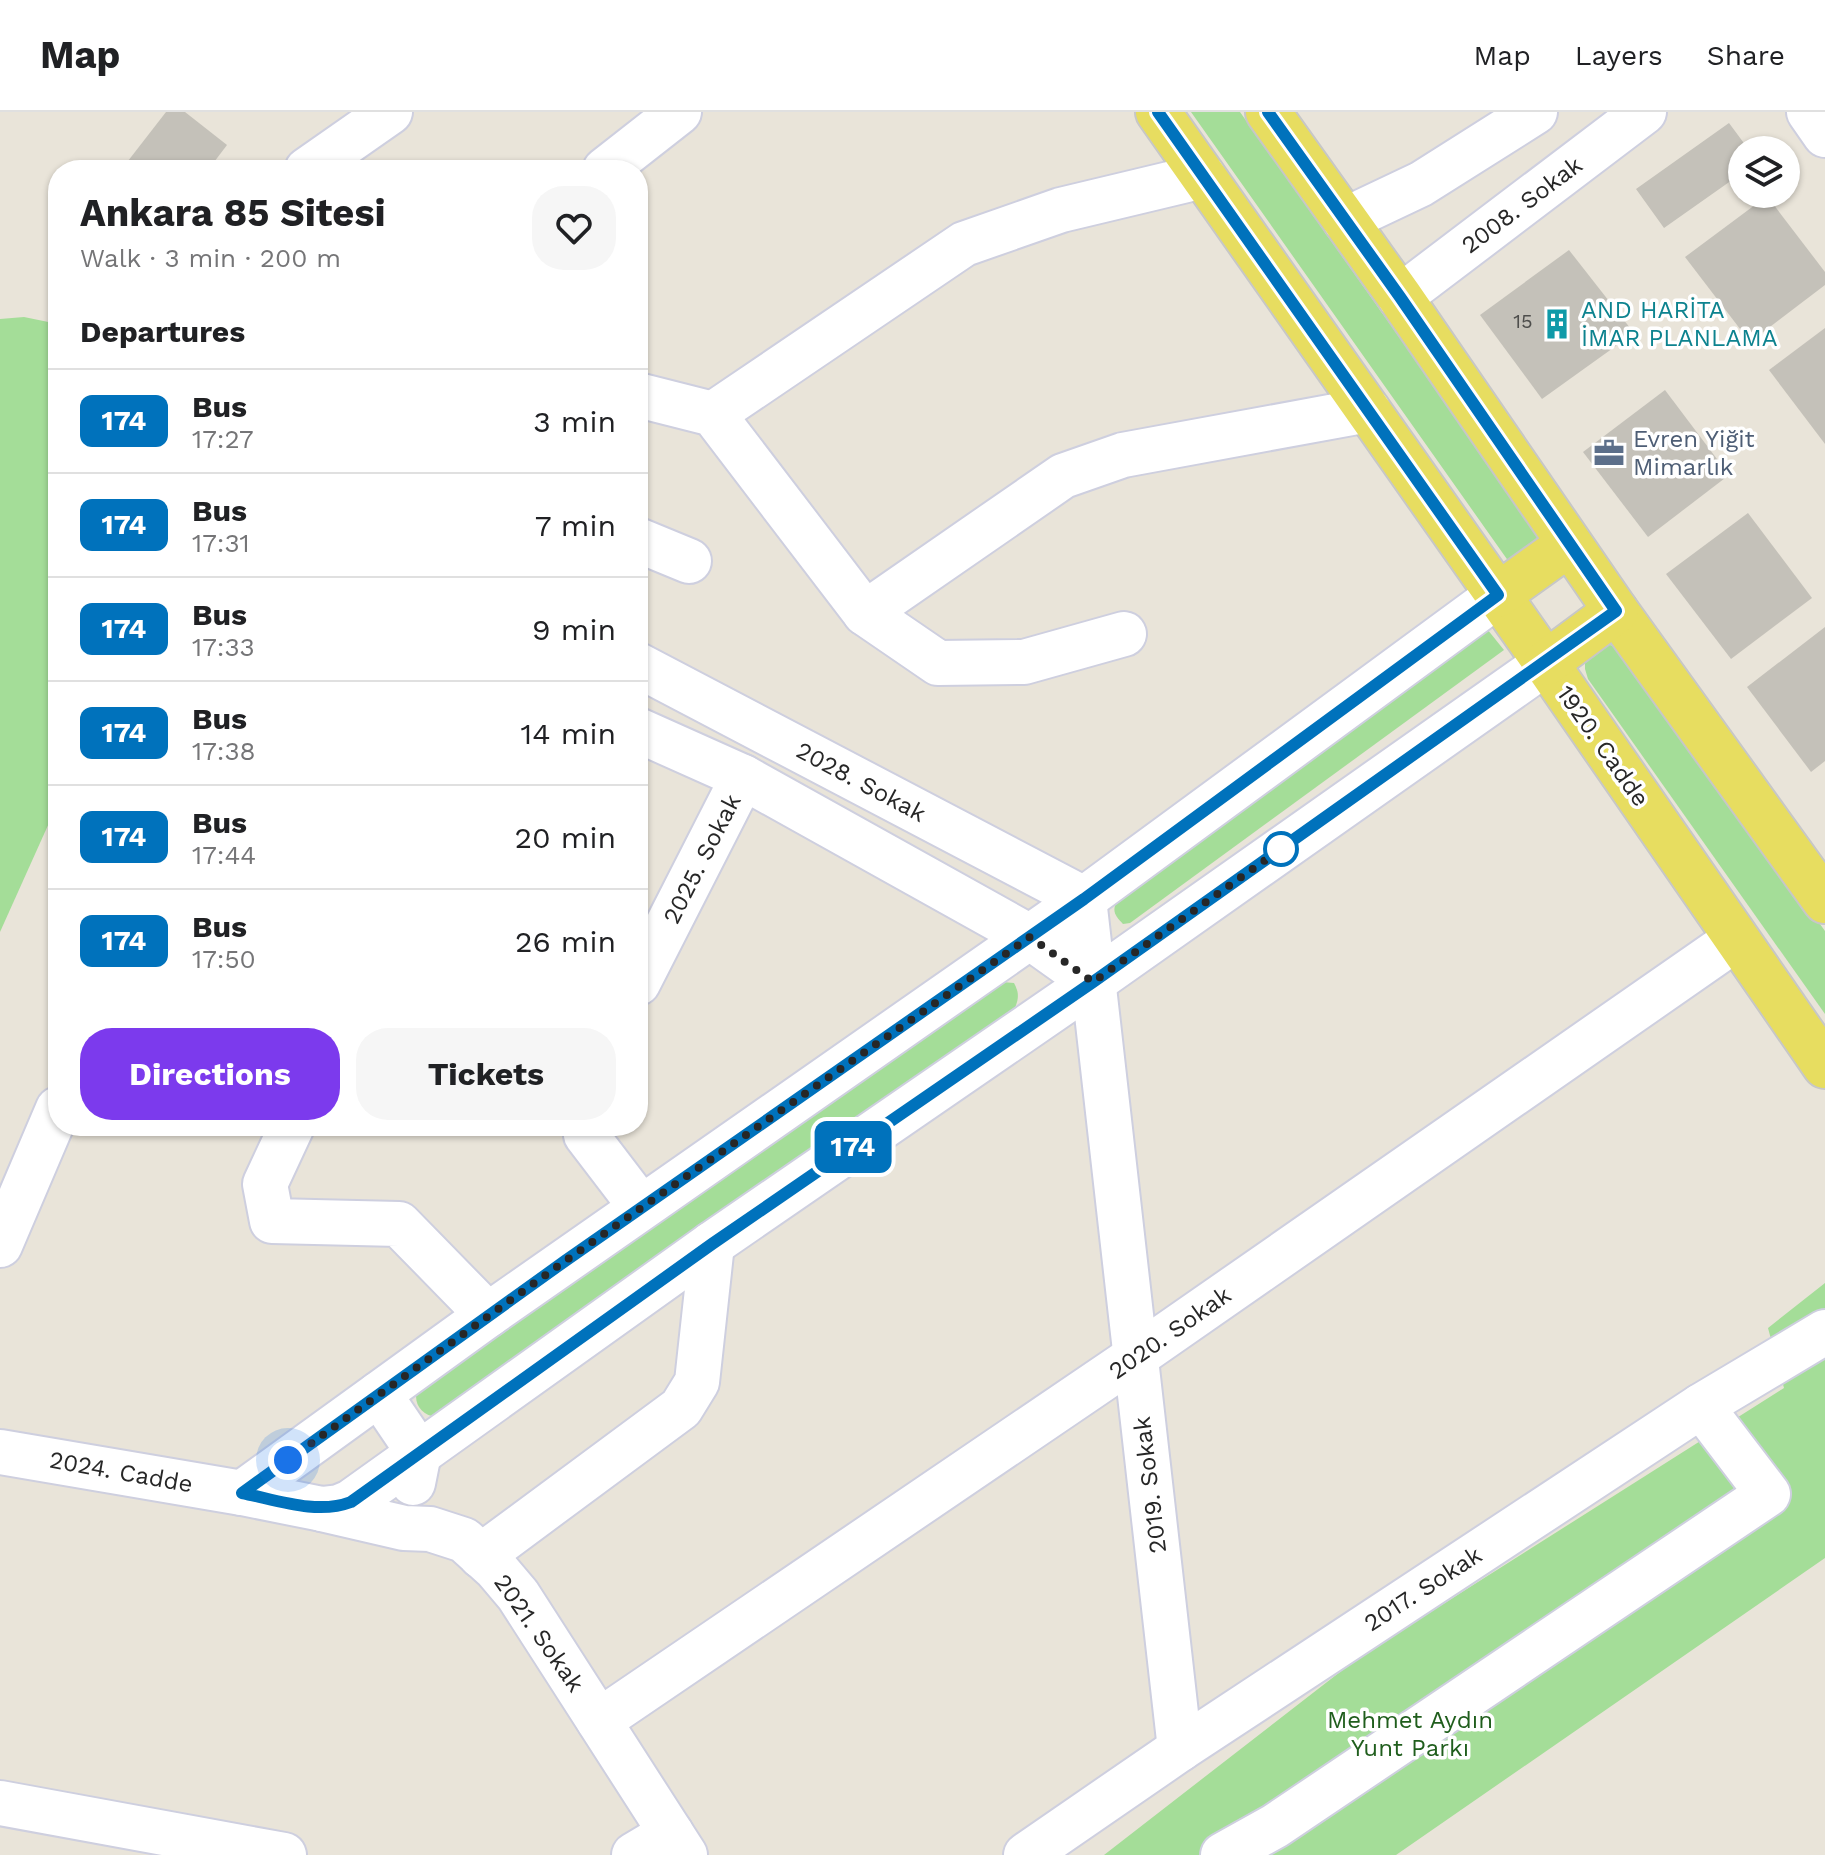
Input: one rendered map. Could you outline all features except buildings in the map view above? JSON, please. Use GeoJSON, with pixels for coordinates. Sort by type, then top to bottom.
{"type":"FeatureCollection","features":[{"type":"Feature","properties":{"kind":"main road","name":"1920. Cadde"},"geometry":{"type":"LineString","coordinates":[[1158,112],[1825,1066]]}},
{"type":"Feature","properties":{"kind":"main road"},"geometry":{"type":"LineString","coordinates":[[1268,112],[1400,297],[1616,611],[1825,901]]}},
{"type":"Feature","properties":{"kind":"main road"},"geometry":{"type":"LineString","coordinates":[[1498,595],[1569,544]]}},
{"type":"Feature","properties":{"kind":"main road"},"geometry":{"type":"LineString","coordinates":[[1546,663],[1616,611]]}},
{"type":"Feature","properties":{"kind":"street"},"geometry":{"type":"LineString","coordinates":[[321,160],[390,112]]}},
{"type":"Feature","properties":{"kind":"street"},"geometry":{"type":"LineString","coordinates":[[618,160],[679,112]]}},
{"type":"Feature","properties":{"kind":"street"},"geometry":{"type":"LineString","coordinates":[[1345,220],[1421,184],[1535,112]]}},
{"type":"Feature","properties":{"kind":"street","name":"2008. Sokak"},"geometry":{"type":"LineString","coordinates":[[1400,297],[1644,112]]}},
{"type":"Feature","properties":{"kind":"street"},"geometry":{"type":"LineString","coordinates":[[1809,112],[1825,135]]}},
{"type":"Feature","properties":{"kind":"street"},"geometry":{"type":"LineString","coordinates":[[713,414],[964,244],[1061,210],[1203,176]]}},
{"type":"Feature","properties":{"kind":"street"},"geometry":{"type":"LineString","coordinates":[[648,398],[713,414],[865,613],[938,663],[1024,662],[1124,634]]}},
{"type":"Feature","properties":{"kind":"street"},"geometry":{"type":"LineString","coordinates":[[865,613],[1063,476],[1123,455],[1368,410]]}},
{"type":"Feature","properties":{"kind":"street"},"geometry":{"type":"LineString","coordinates":[[648,544],[689,561]]}},
{"type":"Feature","properties":{"kind":"street"},"geometry":{"type":"LineString","coordinates":[[242,1493],[641,1207],[1084,899],[1498,595]]}},
{"type":"Feature","properties":{"kind":"street"},"geometry":{"type":"LineString","coordinates":[[322,1509],[351,1502],[712,1244],[1093,982],[1546,663]]}},
{"type":"Feature","properties":{"kind":"street","name":"2028. Sokak"},"geometry":{"type":"LineString","coordinates":[[648,670],[1084,899]]}},
{"type":"Feature","properties":{"kind":"street"},"geometry":{"type":"LineString","coordinates":[[648,734],[743,777],[1030,937],[1093,982]]}},
{"type":"Feature","properties":{"kind":"street","name":"2025. Sokak"},"geometry":{"type":"LineString","coordinates":[[648,963],[743,777]]}},
{"type":"Feature","properties":{"kind":"street","name":"2019. Sokak"},"geometry":{"type":"LineString","coordinates":[[1084,899],[1180,1749]]}},
{"type":"Feature","properties":{"kind":"street","name":"2020. Sokak"},"geometry":{"type":"LineString","coordinates":[[599,1721],[1135,1357],[1736,939]]}},
{"type":"Feature","properties":{"kind":"street"},"geometry":{"type":"LineString","coordinates":[[0,1245],[48,1132]]}},
{"type":"Feature","properties":{"kind":"street"},"geometry":{"type":"LineString","coordinates":[[287,1136],[265,1184],[272,1221],[399,1224],[488,1315]]}},
{"type":"Feature","properties":{"kind":"street"},"geometry":{"type":"LineString","coordinates":[[587,1136],[641,1207]]}},
{"type":"Feature","properties":{"kind":"street"},"geometry":{"type":"LineString","coordinates":[[481,1556],[681,1408],[697,1382],[712,1244]]}},
{"type":"Feature","properties":{"kind":"street","name":"2017. Sokak"},"geometry":{"type":"LineString","coordinates":[[1026,1855],[1180,1749],[1701,1406],[1825,1332]]}},
{"type":"Feature","properties":{"kind":"street"},"geometry":{"type":"LineString","coordinates":[[379,1394],[419,1453],[404,1528]]}},
{"type":"Feature","properties":{"kind":"street"},"geometry":{"type":"LineString","coordinates":[[1223,1855],[1288,1818],[1768,1494],[1701,1406]]}},
{"type":"Feature","properties":{"kind":"street","name":"2024. Cadde"},"geometry":{"type":"LineString","coordinates":[[0,1452],[322,1509]]}},
{"type":"Feature","properties":{"kind":"street","name":"2021. Sokak"},"geometry":{"type":"LineString","coordinates":[[322,1509],[404,1528],[430,1529],[464,1540],[496,1569],[518,1595],[678,1844]]}},
{"type":"Feature","properties":{"kind":"street"},"geometry":{"type":"LineString","coordinates":[[0,1803],[284,1855]]}},
{"type":"Feature","properties":{"kind":"street"},"geometry":{"type":"LineString","coordinates":[[634,1855],[678,1844]]}},
{"type":"Feature","properties":{"kind":"green space"},"geometry":{"type":"Polygon","coordinates":[[[1191,112],[1240,112],[1540,536],[1540,546],[1509,562],[1191,112]]]}},
{"type":"Feature","properties":{"kind":"green space"},"geometry":{"type":"Polygon","coordinates":[[[24,317],[48,322],[48,825],[0,932],[0,319],[24,317]]]}},
{"type":"Feature","properties":{"kind":"green space"},"geometry":{"type":"Polygon","coordinates":[[[1487,629],[1504,650],[1130,923],[1123,924],[1118,919],[1116,903],[1487,629]]]}},
{"type":"Feature","properties":{"kind":"green space"},"geometry":{"type":"Polygon","coordinates":[[[1606,644],[1617,647],[1625,654],[1825,931],[1825,1014],[1588,679],[1585,659],[1606,644]]]}},
{"type":"Feature","properties":{"kind":"green space"},"geometry":{"type":"Polygon","coordinates":[[[1002,982],[1016,986],[1018,995],[1015,1008],[437,1417],[420,1408],[416,1400],[417,1390],[1002,982]]]}},
{"type":"Feature","properties":{"kind":"green space","name":"Mehmet Aydın Yunt Parkı"},"geometry":{"type":"Polygon","coordinates":[[[1825,1283],[1825,1558],[1396,1855],[1104,1855],[1358,1658],[1784,1388],[1768,1328],[1825,1283]]]}},
{"type":"Feature","properties":{"kind":"bus line","name":"174"},"geometry":{"type":"LineString","coordinates":[[1158,112],[1498,595],[1084,899],[565,1261],[242,1493],[322,1509],[351,1502],[712,1244],[1093,982],[1616,611],[1400,297],[1268,112]]}},
{"type":"Feature","properties":{"kind":"place","name":"AND HARİTA İMAR PLANLAMA"},"geometry":{"type":"Point","coordinates":[1557,324]}},
{"type":"Feature","properties":{"kind":"place","name":"Evren Yiğit Mimarlık"},"geometry":{"type":"Point","coordinates":[1609,453]}},
{"type":"Feature","properties":{"kind":"route"},"geometry":{"type":"LineString","coordinates":[[288,1460],[565,1261],[1030,937],[1093,982],[1281,849]]}}]}
